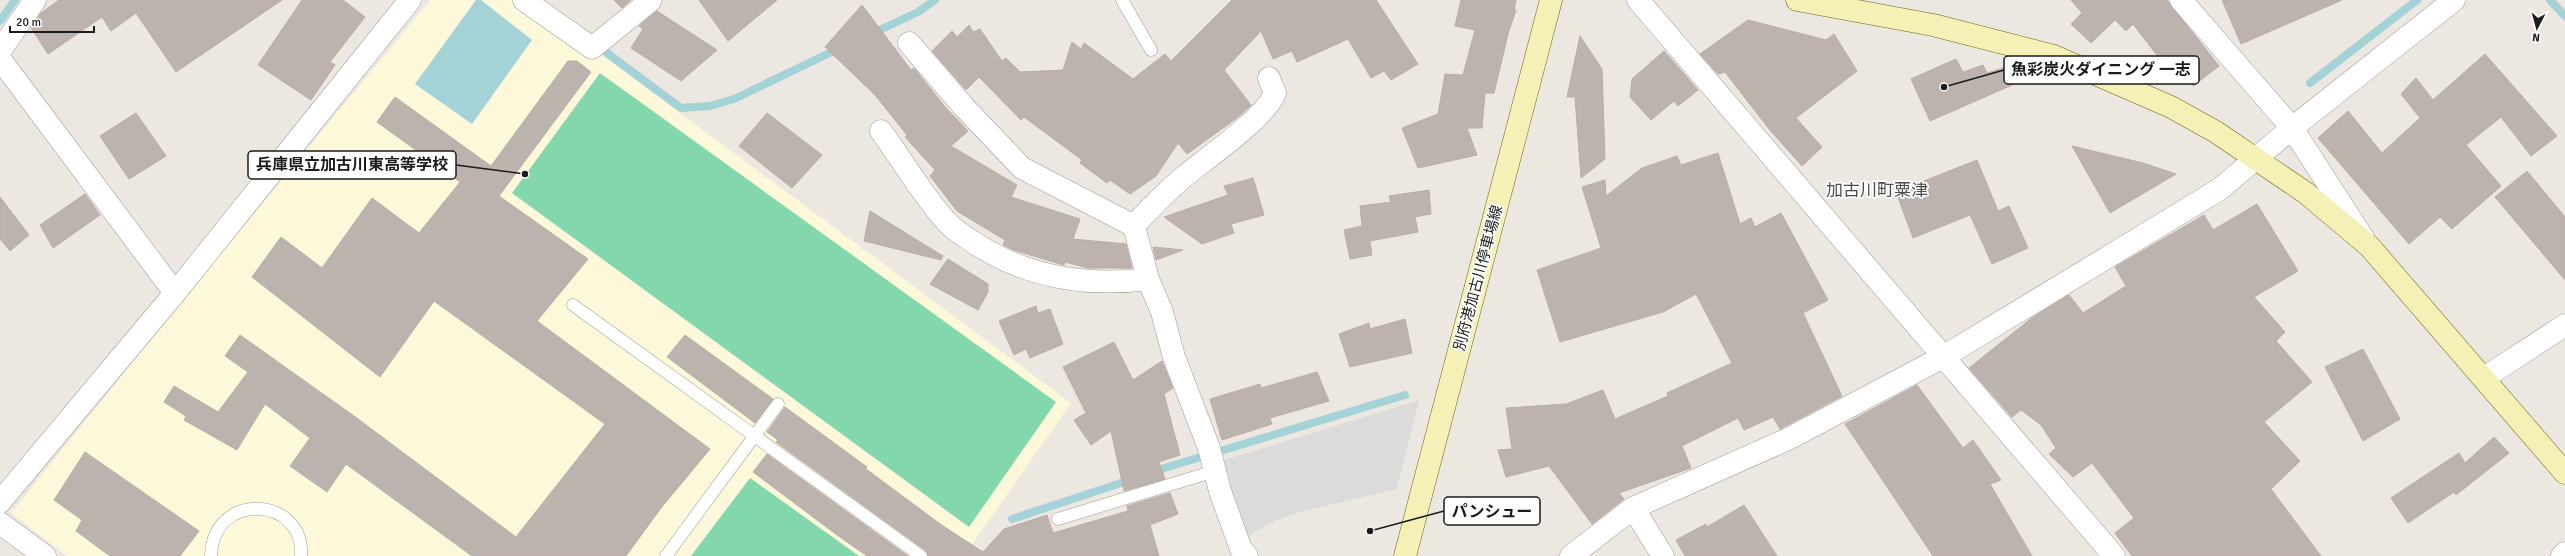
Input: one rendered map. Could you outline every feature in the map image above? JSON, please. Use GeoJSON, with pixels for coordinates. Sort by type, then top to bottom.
{"type":"FeatureCollection","features":[{"type":"Feature","properties":{"kind":"street"},"geometry":{"type":"LineString","coordinates":[[0,51],[36,0]]}},
{"type":"Feature","properties":{"kind":"street"},"geometry":{"type":"LineString","coordinates":[[0,502],[175,293],[410,0]]}},
{"type":"Feature","properties":{"kind":"street"},"geometry":{"type":"LineString","coordinates":[[524,0],[592,48],[650,1]]}},
{"type":"Feature","properties":{"kind":"street","name":"別府港加古川停車場線"},"geometry":{"type":"LineString","coordinates":[[1405,556],[1551,0]]}},
{"type":"Feature","properties":{"kind":"street"},"geometry":{"type":"LineString","coordinates":[[1638,0],[2114,556]]}},
{"type":"Feature","properties":{"kind":"street"},"geometry":{"type":"LineString","coordinates":[[1797,0],[1932,25],[2054,56],[2171,107],[2216,132],[2257,158],[2306,193],[2369,246]]}},
{"type":"Feature","properties":{"kind":"street"},"geometry":{"type":"LineString","coordinates":[[2181,0],[2292,128],[2369,246],[2565,473]]}},
{"type":"Feature","properties":{"kind":"street"},"geometry":{"type":"LineString","coordinates":[[1571,556],[1633,508],[1788,439],[1943,357],[2220,188],[2292,128],[2454,0]]}},
{"type":"Feature","properties":{"kind":"street"},"geometry":{"type":"LineString","coordinates":[[909,43],[963,106],[1022,168],[1134,226],[1148,279],[1162,312],[1174,357],[1213,460],[1241,549],[1247,556]]}},
{"type":"Feature","properties":{"kind":"street"},"geometry":{"type":"LineString","coordinates":[[0,59],[175,293]]}},
{"type":"Feature","properties":{"kind":"street"},"geometry":{"type":"LineString","coordinates":[[1134,226],[1161,198],[1263,111],[1275,93],[1269,78]]}},
{"type":"Feature","properties":{"kind":"street"},"geometry":{"type":"LineString","coordinates":[[881,131],[945,221],[981,247],[1021,266],[1064,278],[1109,283],[1148,279]]}},
{"type":"Feature","properties":{"kind":"street"},"geometry":{"type":"LineString","coordinates":[[2484,378],[2565,325]]}},
{"type":"Feature","properties":{"kind":"street"},"geometry":{"type":"LineString","coordinates":[[1633,508],[1663,556]]}},
{"type":"Feature","properties":{"kind":"street"},"geometry":{"type":"LineString","coordinates":[[0,523],[45,556]]}},
{"type":"Feature","properties":{"kind":"street"},"geometry":{"type":"LineString","coordinates":[[2562,556],[2565,553]]}},
{"type":"Feature","properties":{"kind":"lane"},"geometry":{"type":"LineString","coordinates":[[1122,0],[1151,50]]}},
{"type":"Feature","properties":{"kind":"lane"},"geometry":{"type":"LineString","coordinates":[[573,306],[921,556]]}},
{"type":"Feature","properties":{"kind":"lane"},"geometry":{"type":"LineString","coordinates":[[666,556],[778,404]]}},
{"type":"Feature","properties":{"kind":"lane"},"geometry":{"type":"LineString","coordinates":[[1058,519],[1213,460]]}},
{"type":"Feature","properties":{"kind":"lane"},"geometry":{"type":"LineString","coordinates":[[211,556],[211,544],[221,525],[237,511],[251,508],[265,509],[279,514],[290,523],[298,535],[301,556]]}},
{"type":"Feature","properties":{"kind":"shaded area"},"geometry":{"type":"Polygon","coordinates":[[[430,0],[528,0],[1071,403],[964,556],[67,556],[11,513],[182,301],[430,0]]]}},
{"type":"Feature","properties":{"kind":"shaded area"},"geometry":{"type":"Polygon","coordinates":[[[1419,400],[1397,489],[1304,511],[1276,520],[1245,537],[1221,461],[1419,400]]]}},
{"type":"Feature","properties":{"kind":"green space"},"geometry":{"type":"Polygon","coordinates":[[[600,73],[1056,402],[969,527],[512,193],[600,73]]]}},
{"type":"Feature","properties":{"kind":"green space"},"geometry":{"type":"Polygon","coordinates":[[[750,478],[859,556],[691,556],[750,478]]]}},
{"type":"Feature","properties":{"kind":"water"},"geometry":{"type":"Polygon","coordinates":[[[476,0],[481,0],[532,40],[472,124],[415,84],[476,0]]]}},
{"type":"Feature","properties":{"kind":"building"},"geometry":{"type":"Polygon","coordinates":[[[59,0],[282,0],[176,72],[136,13],[111,31],[102,17],[48,54],[31,28],[41,13],[59,0]]]}},
{"type":"Feature","properties":{"kind":"building"},"geometry":{"type":"Polygon","coordinates":[[[302,0],[343,0],[365,17],[330,62],[335,65],[311,100],[258,65],[302,0]]]}},
{"type":"Feature","properties":{"kind":"building"},"geometry":{"type":"Polygon","coordinates":[[[614,0],[631,0],[622,8],[614,0]]]}},
{"type":"Feature","properties":{"kind":"building"},"geometry":{"type":"Polygon","coordinates":[[[699,0],[777,0],[728,41],[699,0]]]}},
{"type":"Feature","properties":{"kind":"building"},"geometry":{"type":"Polygon","coordinates":[[[1232,0],[1376,0],[1418,64],[1391,80],[1384,71],[1371,78],[1348,39],[1297,62],[1292,51],[1273,59],[1261,31],[1224,70],[1251,105],[1237,118],[1187,154],[1178,143],[1156,176],[1130,194],[1110,180],[1107,183],[1080,163],[1082,160],[1024,117],[1021,120],[979,77],[966,90],[932,51],[952,31],[957,37],[969,25],[973,32],[980,29],[1002,61],[1006,58],[1020,72],[1063,70],[1072,42],[1081,49],[1084,43],[1133,79],[1165,54],[1171,61],[1232,0]]]}},
{"type":"Feature","properties":{"kind":"building"},"geometry":{"type":"Polygon","coordinates":[[[1461,0],[1516,0],[1514,10],[1516,10],[1508,34],[1494,93],[1485,93],[1482,128],[1467,128],[1477,155],[1418,168],[1402,128],[1438,114],[1445,74],[1463,75],[1475,30],[1455,26],[1461,0]]]}},
{"type":"Feature","properties":{"kind":"building"},"geometry":{"type":"Polygon","coordinates":[[[2071,0],[2167,0],[2219,66],[2193,86],[2184,74],[2176,80],[2133,24],[2126,31],[2115,20],[2091,43],[2071,24],[2082,13],[2071,0]]]}},
{"type":"Feature","properties":{"kind":"building"},"geometry":{"type":"Polygon","coordinates":[[[2222,0],[2342,0],[2241,44],[2222,0]]]}},
{"type":"Feature","properties":{"kind":"building"},"geometry":{"type":"Polygon","coordinates":[[[862,5],[911,70],[914,68],[946,108],[968,131],[951,146],[1017,185],[1011,197],[1080,219],[1073,239],[1126,244],[1132,268],[1088,268],[1065,262],[1064,265],[1013,250],[1003,245],[1005,240],[957,211],[930,176],[935,170],[905,137],[907,135],[875,95],[825,47],[862,5]]]}},
{"type":"Feature","properties":{"kind":"building"},"geometry":{"type":"Polygon","coordinates":[[[657,11],[717,50],[681,81],[631,48],[643,29],[639,26],[657,11]]]}},
{"type":"Feature","properties":{"kind":"building"},"geometry":{"type":"Polygon","coordinates":[[[1748,20],[1826,40],[1834,34],[1857,71],[1796,118],[1822,147],[1802,166],[1769,129],[1725,72],[1718,74],[1700,54],[1748,20]]]}},
{"type":"Feature","properties":{"kind":"building"},"geometry":{"type":"Polygon","coordinates":[[[1580,36],[1602,69],[1605,159],[1581,178],[1575,97],[1567,97],[1580,36]]]}},
{"type":"Feature","properties":{"kind":"building"},"geometry":{"type":"Polygon","coordinates":[[[1664,51],[1698,90],[1678,106],[1674,101],[1651,120],[1630,97],[1632,79],[1664,51]]]}},
{"type":"Feature","properties":{"kind":"building"},"geometry":{"type":"Polygon","coordinates":[[[2485,54],[2557,136],[2531,156],[2501,117],[2466,145],[2501,186],[2452,229],[2440,217],[2409,244],[2318,138],[2348,111],[2382,153],[2420,118],[2401,94],[2416,78],[2433,100],[2485,54]]]}},
{"type":"Feature","properties":{"kind":"building"},"geometry":{"type":"Polygon","coordinates":[[[1956,59],[1963,72],[1983,65],[1987,73],[2025,61],[2043,66],[2044,71],[1930,121],[1911,79],[1956,59]]]}},
{"type":"Feature","properties":{"kind":"building"},"geometry":{"type":"Polygon","coordinates":[[[568,61],[577,61],[591,72],[499,196],[588,259],[537,321],[710,449],[661,508],[626,556],[472,556],[346,464],[327,492],[290,466],[310,438],[265,404],[237,450],[184,420],[186,416],[164,402],[174,386],[218,412],[248,372],[225,356],[240,335],[354,416],[516,537],[605,424],[434,301],[380,377],[252,277],[281,237],[322,268],[372,198],[419,233],[460,182],[377,122],[395,97],[491,166],[568,61]]]}},
{"type":"Feature","properties":{"kind":"building"},"geometry":{"type":"Polygon","coordinates":[[[136,113],[166,156],[129,179],[100,136],[136,113]]]}},
{"type":"Feature","properties":{"kind":"building"},"geometry":{"type":"Polygon","coordinates":[[[767,113],[822,155],[792,188],[739,146],[767,113]]]}},
{"type":"Feature","properties":{"kind":"building"},"geometry":{"type":"Polygon","coordinates":[[[2072,146],[2143,163],[2176,174],[2110,213],[2072,146]]]}},
{"type":"Feature","properties":{"kind":"building"},"geometry":{"type":"Polygon","coordinates":[[[1718,153],[1740,224],[1751,218],[1755,227],[1781,213],[1828,300],[1803,313],[1842,396],[1780,429],[1773,417],[1744,430],[1738,418],[1682,446],[1691,468],[1619,493],[1624,499],[1592,524],[1549,466],[1506,477],[1498,450],[1512,449],[1506,408],[1566,404],[1603,390],[1615,419],[1668,396],[1667,393],[1732,363],[1696,294],[1663,312],[1560,342],[1537,270],[1601,248],[1582,187],[1605,180],[1606,196],[1642,168],[1677,156],[1681,165],[1718,153]]]}},
{"type":"Feature","properties":{"kind":"building"},"geometry":{"type":"Polygon","coordinates":[[[1977,160],[1998,211],[2009,206],[2028,248],[1992,264],[1970,215],[1913,238],[1896,192],[1977,160]]]}},
{"type":"Feature","properties":{"kind":"building"},"geometry":{"type":"Polygon","coordinates":[[[2527,171],[2565,217],[2565,280],[2495,197],[2527,171]]]}},
{"type":"Feature","properties":{"kind":"building"},"geometry":{"type":"Polygon","coordinates":[[[1253,178],[1264,215],[1231,224],[1234,233],[1202,244],[1164,217],[1228,195],[1224,186],[1253,178]]]}},
{"type":"Feature","properties":{"kind":"building"},"geometry":{"type":"Polygon","coordinates":[[[1429,190],[1431,214],[1415,217],[1418,232],[1370,241],[1372,255],[1350,259],[1344,230],[1362,226],[1360,206],[1391,202],[1389,196],[1429,190]]]}},
{"type":"Feature","properties":{"kind":"building"},"geometry":{"type":"Polygon","coordinates":[[[85,194],[100,215],[53,248],[40,225],[85,194]]]}},
{"type":"Feature","properties":{"kind":"building"},"geometry":{"type":"Polygon","coordinates":[[[0,197],[29,235],[10,251],[0,239],[0,197]]]}},
{"type":"Feature","properties":{"kind":"building"},"geometry":{"type":"Polygon","coordinates":[[[2257,204],[2298,271],[2254,297],[2285,332],[2276,341],[2312,382],[2264,422],[2300,461],[2271,489],[2321,556],[2132,556],[2115,533],[2134,518],[2092,463],[2073,477],[2049,454],[2056,448],[2041,425],[2021,410],[2012,417],[1969,368],[2033,317],[2069,295],[2083,313],[2126,286],[2115,267],[2204,215],[2213,230],[2257,204]]]}},
{"type":"Feature","properties":{"kind":"building"},"geometry":{"type":"Polygon","coordinates":[[[870,211],[943,256],[941,260],[864,241],[870,211]]]}},
{"type":"Feature","properties":{"kind":"building"},"geometry":{"type":"Polygon","coordinates":[[[1153,247],[1183,250],[1156,260],[1153,247]]]}},
{"type":"Feature","properties":{"kind":"building"},"geometry":{"type":"Polygon","coordinates":[[[948,259],[988,284],[988,292],[978,310],[930,284],[948,259]]]}},
{"type":"Feature","properties":{"kind":"building"},"geometry":{"type":"Polygon","coordinates":[[[1036,306],[1038,313],[1050,309],[1063,344],[1030,358],[1026,349],[1014,355],[999,321],[1036,306]]]}},
{"type":"Feature","properties":{"kind":"building"},"geometry":{"type":"Polygon","coordinates":[[[1405,319],[1412,353],[1350,367],[1339,334],[1369,323],[1370,329],[1405,319]]]}},
{"type":"Feature","properties":{"kind":"building"},"geometry":{"type":"Polygon","coordinates":[[[685,335],[773,399],[755,423],[667,357],[685,335]]]}},
{"type":"Feature","properties":{"kind":"building"},"geometry":{"type":"Polygon","coordinates":[[[1114,342],[1133,380],[1162,361],[1173,388],[1164,394],[1180,455],[1159,462],[1165,479],[1124,491],[1111,431],[1091,445],[1074,420],[1086,413],[1063,367],[1114,342]]]}},
{"type":"Feature","properties":{"kind":"building"},"geometry":{"type":"Polygon","coordinates":[[[2363,349],[2400,419],[2363,441],[2325,367],[2363,349]]]}},
{"type":"Feature","properties":{"kind":"building"},"geometry":{"type":"Polygon","coordinates":[[[1317,372],[1329,401],[1270,418],[1272,424],[1222,440],[1210,399],[1260,384],[1261,388],[1317,372]]]}},
{"type":"Feature","properties":{"kind":"building"},"geometry":{"type":"Polygon","coordinates":[[[1917,385],[1963,448],[1973,440],[2001,480],[1990,484],[2032,556],[1933,556],[1845,424],[1917,385]]]}},
{"type":"Feature","properties":{"kind":"building"},"geometry":{"type":"Polygon","coordinates":[[[785,407],[867,467],[866,469],[943,526],[983,552],[1004,529],[1047,515],[1053,533],[1128,511],[1127,506],[1170,493],[1178,514],[1150,525],[1159,556],[928,556],[925,550],[776,442],[778,440],[767,432],[785,407]]]}},
{"type":"Feature","properties":{"kind":"building"},"geometry":{"type":"Polygon","coordinates":[[[2494,437],[2509,453],[2456,495],[2454,492],[2408,523],[2391,498],[2459,453],[2465,463],[2494,437]]]}},
{"type":"Feature","properties":{"kind":"building"},"geometry":{"type":"Polygon","coordinates":[[[85,452],[199,531],[180,556],[110,556],[76,531],[82,520],[54,500],[85,452]]]}},
{"type":"Feature","properties":{"kind":"building"},"geometry":{"type":"Polygon","coordinates":[[[767,454],[908,556],[867,556],[837,535],[753,472],[767,454]]]}},
{"type":"Feature","properties":{"kind":"building"},"geometry":{"type":"Polygon","coordinates":[[[1744,505],[1777,556],[1685,556],[1676,540],[1706,524],[1707,527],[1744,505]]]}},
{"type":"Feature","properties":{"kind":"waterway"},"geometry":{"type":"LineString","coordinates":[[0,21],[15,0]]}},
{"type":"Feature","properties":{"kind":"waterway"},"geometry":{"type":"LineString","coordinates":[[871,34],[918,12],[935,0]]}},
{"type":"Feature","properties":{"kind":"waterway"},"geometry":{"type":"LineString","coordinates":[[2310,83],[2417,0]]}},
{"type":"Feature","properties":{"kind":"waterway"},"geometry":{"type":"LineString","coordinates":[[2550,0],[2565,16]]}},
{"type":"Feature","properties":{"kind":"waterway"},"geometry":{"type":"LineString","coordinates":[[607,53],[681,108],[710,106],[734,99],[840,48]]}},
{"type":"Feature","properties":{"kind":"waterway"},"geometry":{"type":"LineString","coordinates":[[1151,472],[1405,395]]}},
{"type":"Feature","properties":{"kind":"waterway"},"geometry":{"type":"LineString","coordinates":[[1012,519],[1133,479]]}},
{"type":"Feature","properties":{"kind":"place","name":"魚彩炭火ダイニング 一志"},"geometry":{"type":"Point","coordinates":[1944,87]}},
{"type":"Feature","properties":{"kind":"place","name":"兵庫県立加古川東高等学校"},"geometry":{"type":"Point","coordinates":[525,174]}},
{"type":"Feature","properties":{"kind":"place","name":"パンシュー"},"geometry":{"type":"Point","coordinates":[1370,531]}},
{"type":"Feature","properties":{"kind":"district","name":"加古川町粟津"},"geometry":{"type":"Point","coordinates":[1877,190]}}]}
